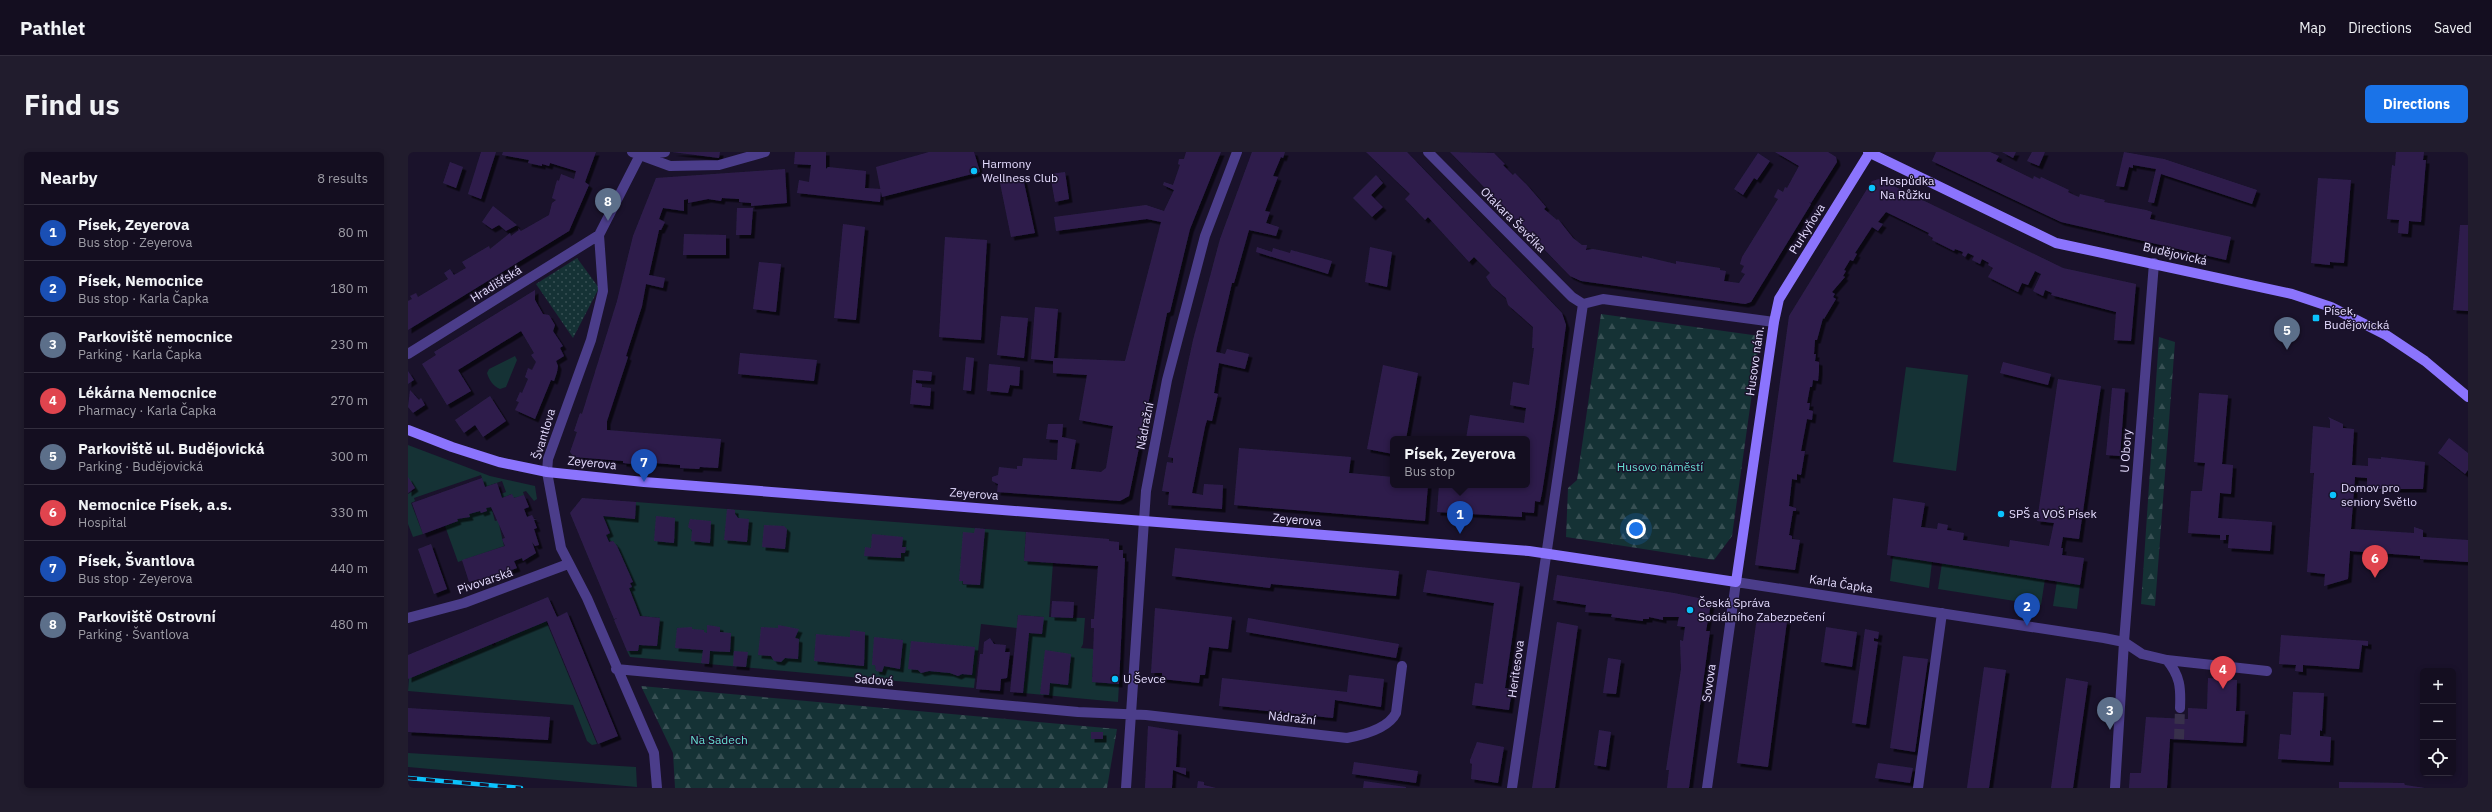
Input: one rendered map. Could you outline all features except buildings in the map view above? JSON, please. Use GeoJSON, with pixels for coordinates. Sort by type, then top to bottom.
{"type":"FeatureCollection","features":[{"type":"Feature","properties":{"kind":"street"},"geometry":{"type":"LineString","coordinates":[[636,153],[665,152]]}},
{"type":"Feature","properties":{"kind":"street"},"geometry":{"type":"LineString","coordinates":[[636,153],[670,166],[719,165],[766,152]]}},
{"type":"Feature","properties":{"kind":"street","name":"Nádražní"},"geometry":{"type":"LineString","coordinates":[[1126,788],[1142,521],[1146,491],[1167,380],[1205,236],[1237,152]]}},
{"type":"Feature","properties":{"kind":"street","name":"Otakara Ševčíka"},"geometry":{"type":"LineString","coordinates":[[1428,152],[1572,297],[1582,304]]}},
{"type":"Feature","properties":{"kind":"street","name":"Budějovická"},"geometry":{"type":"LineString","coordinates":[[1869,152],[2056,243],[2292,294],[2331,307],[2386,335],[2425,361],[2468,397]]}},
{"type":"Feature","properties":{"kind":"street","name":"Purkyňova"},"geometry":{"type":"LineString","coordinates":[[1774,322],[1780,299],[1869,152]]}},
{"type":"Feature","properties":{"kind":"street"},"geometry":{"type":"LineString","coordinates":[[599,235],[636,153]]}},
{"type":"Feature","properties":{"kind":"street","name":"Hradišťská"},"geometry":{"type":"LineString","coordinates":[[408,354],[599,235]]}},
{"type":"Feature","properties":{"kind":"street","name":"Švantlova"},"geometry":{"type":"LineString","coordinates":[[599,235],[603,291],[590,340],[548,459],[547,472],[561,548],[587,598],[616,670],[654,753],[657,788]]}},
{"type":"Feature","properties":{"kind":"street","name":"U Obory"},"geometry":{"type":"LineString","coordinates":[[2124,642],[2154,263]]}},
{"type":"Feature","properties":{"kind":"street","name":"Husovo nám."},"geometry":{"type":"LineString","coordinates":[[1582,304],[1603,300],[1774,322],[1736,582]]}},
{"type":"Feature","properties":{"kind":"street"},"geometry":{"type":"LineString","coordinates":[[1582,304],[1545,553],[1736,582]]}},
{"type":"Feature","properties":{"kind":"street","name":"Zeyerova"},"geometry":{"type":"LineString","coordinates":[[408,430],[474,454],[547,472],[651,482],[1545,553]]}},
{"type":"Feature","properties":{"kind":"street","name":"Heritesova"},"geometry":{"type":"LineString","coordinates":[[1512,788],[1545,553]]}},
{"type":"Feature","properties":{"kind":"street","name":"Pivovarská"},"geometry":{"type":"LineString","coordinates":[[408,618],[464,603],[568,564]]}},
{"type":"Feature","properties":{"kind":"street","name":"Karla Čapka"},"geometry":{"type":"LineString","coordinates":[[1736,582],[2124,642],[2142,654],[2167,660],[2267,672]]}},
{"type":"Feature","properties":{"kind":"street","name":"Sovova"},"geometry":{"type":"LineString","coordinates":[[1707,788],[1736,582]]}},
{"type":"Feature","properties":{"kind":"street"},"geometry":{"type":"LineString","coordinates":[[1918,788],[1942,613]]}},
{"type":"Feature","properties":{"kind":"street"},"geometry":{"type":"LineString","coordinates":[[2115,788],[2124,642]]}},
{"type":"Feature","properties":{"kind":"street"},"geometry":{"type":"LineString","coordinates":[[2167,660],[2176,672],[2181,684],[2180,708]]}},
{"type":"Feature","properties":{"kind":"street","name":"Nádražní"},"geometry":{"type":"LineString","coordinates":[[1130,715],[1347,738],[1364,735],[1392,720],[1396,713],[1402,666]]}},
{"type":"Feature","properties":{"kind":"street","name":"Sadová"},"geometry":{"type":"LineString","coordinates":[[616,670],[1078,712],[1130,715]]}},
{"type":"Feature","properties":{"kind":"green space"},"geometry":{"type":"Polygon","coordinates":[[[577,258],[599,288],[573,338],[536,284],[577,258]]]}},
{"type":"Feature","properties":{"kind":"green space","name":"Husovo náměstí"},"geometry":{"type":"Polygon","coordinates":[[[1601,314],[1760,336],[1732,536],[1714,560],[1566,537],[1568,488],[1577,480],[1601,314]]]}},
{"type":"Feature","properties":{"kind":"green space"},"geometry":{"type":"Polygon","coordinates":[[[2159,337],[2175,342],[2155,606],[2141,604],[2159,337]]]}},
{"type":"Feature","properties":{"kind":"green space"},"geometry":{"type":"Polygon","coordinates":[[[515,356],[517,360],[506,387],[500,389],[495,386],[487,373],[489,369],[515,356]]]}},
{"type":"Feature","properties":{"kind":"green space"},"geometry":{"type":"Polygon","coordinates":[[[1906,367],[1968,375],[1956,471],[1893,462],[1906,367]]]}},
{"type":"Feature","properties":{"kind":"green space"},"geometry":{"type":"Polygon","coordinates":[[[408,445],[490,476],[535,486],[537,499],[534,501],[526,491],[523,492],[524,495],[513,499],[512,494],[502,498],[501,494],[506,492],[502,481],[485,487],[481,475],[414,498],[415,501],[411,503],[423,534],[413,537],[408,524],[408,494],[415,490],[408,478],[408,445]]]}},
{"type":"Feature","properties":{"kind":"green space"},"geometry":{"type":"Polygon","coordinates":[[[636,502],[1026,532],[1024,561],[1053,563],[1049,617],[1085,618],[1083,644],[1081,648],[1094,649],[1092,682],[1119,684],[1118,702],[1023,693],[1029,633],[1042,634],[1043,617],[1018,615],[1017,628],[981,624],[974,688],[630,657],[627,651],[638,651],[639,645],[657,646],[660,618],[640,616],[629,588],[633,582],[613,541],[609,542],[606,535],[610,533],[603,516],[635,519],[636,502]]]}},
{"type":"Feature","properties":{"kind":"green space"},"geometry":{"type":"Polygon","coordinates":[[[491,507],[495,521],[498,520],[504,546],[458,562],[445,526],[458,521],[457,519],[469,517],[469,514],[479,510],[481,513],[487,511],[486,508],[491,507]]]}},
{"type":"Feature","properties":{"kind":"green space"},"geometry":{"type":"Polygon","coordinates":[[[1893,556],[1932,562],[1929,588],[1890,581],[1893,556]]]}},
{"type":"Feature","properties":{"kind":"green space"},"geometry":{"type":"Polygon","coordinates":[[[1942,563],[2045,579],[2041,605],[1938,589],[1942,563]]]}},
{"type":"Feature","properties":{"kind":"green space"},"geometry":{"type":"Polygon","coordinates":[[[2057,581],[2080,585],[2077,609],[2053,606],[2057,581]]]}},
{"type":"Feature","properties":{"kind":"green space"},"geometry":{"type":"Polygon","coordinates":[[[546,621],[597,744],[592,745],[587,741],[573,705],[408,691],[409,678],[449,662],[450,664],[453,663],[452,660],[492,644],[493,646],[496,645],[495,642],[546,621]]]}},
{"type":"Feature","properties":{"kind":"green space","name":"Na Sadech"},"geometry":{"type":"Polygon","coordinates":[[[641,686],[1117,729],[1107,788],[675,788],[673,753],[641,686]]]}},
{"type":"Feature","properties":{"kind":"green space"},"geometry":{"type":"Polygon","coordinates":[[[408,753],[636,767],[637,787],[408,767],[408,753]]]}},
{"type":"Feature","properties":{"kind":"tunnel"},"geometry":{"type":"LineString","coordinates":[[2179,739],[2180,708]]}},
{"type":"Feature","properties":{"kind":"railway"},"geometry":{"type":"LineString","coordinates":[[408,778],[521,788]]}},
{"type":"Feature","properties":{"kind":"place","name":"Harmony Wellness Club"},"geometry":{"type":"Point","coordinates":[974,171]}},
{"type":"Feature","properties":{"kind":"place","name":"Hospůdka Na Růžku"},"geometry":{"type":"Point","coordinates":[1872,188]}},
{"type":"Feature","properties":{"kind":"place","name":"Parkoviště Ostrovní"},"geometry":{"type":"Point","coordinates":[608,221]}},
{"type":"Feature","properties":{"kind":"place","name":"Písek, Budějovická"},"geometry":{"type":"Point","coordinates":[2316,318]}},
{"type":"Feature","properties":{"kind":"place","name":"Parkoviště ul. Budějovická"},"geometry":{"type":"Point","coordinates":[2287,350]}},
{"type":"Feature","properties":{"kind":"place","name":"Písek, Švantlova"},"geometry":{"type":"Point","coordinates":[644,482]}},
{"type":"Feature","properties":{"kind":"place","name":"Domov pro seniory Světlo"},"geometry":{"type":"Point","coordinates":[2333,495]}},
{"type":"Feature","properties":{"kind":"place","name":"SPŠ a VOŠ Písek"},"geometry":{"type":"Point","coordinates":[2001,514]}},
{"type":"Feature","properties":{"kind":"place","name":"Písek, Zeyerova"},"geometry":{"type":"Point","coordinates":[1460,534]}},
{"type":"Feature","properties":{"kind":"place","name":"Nemocnice Písek, a.s."},"geometry":{"type":"Point","coordinates":[2375,578]}},
{"type":"Feature","properties":{"kind":"place","name":"Česká Správa Sociálního Zabezpečení"},"geometry":{"type":"Point","coordinates":[1690,610]}},
{"type":"Feature","properties":{"kind":"place","name":"Písek, Nemocnice"},"geometry":{"type":"Point","coordinates":[2027,626]}},
{"type":"Feature","properties":{"kind":"place","name":"U Ševce"},"geometry":{"type":"Point","coordinates":[1115,679]}},
{"type":"Feature","properties":{"kind":"place","name":"Lékárna Nemocnice"},"geometry":{"type":"Point","coordinates":[2223,689]}},
{"type":"Feature","properties":{"kind":"place","name":"Parkoviště nemocnice"},"geometry":{"type":"Point","coordinates":[2110,730]}}]}
